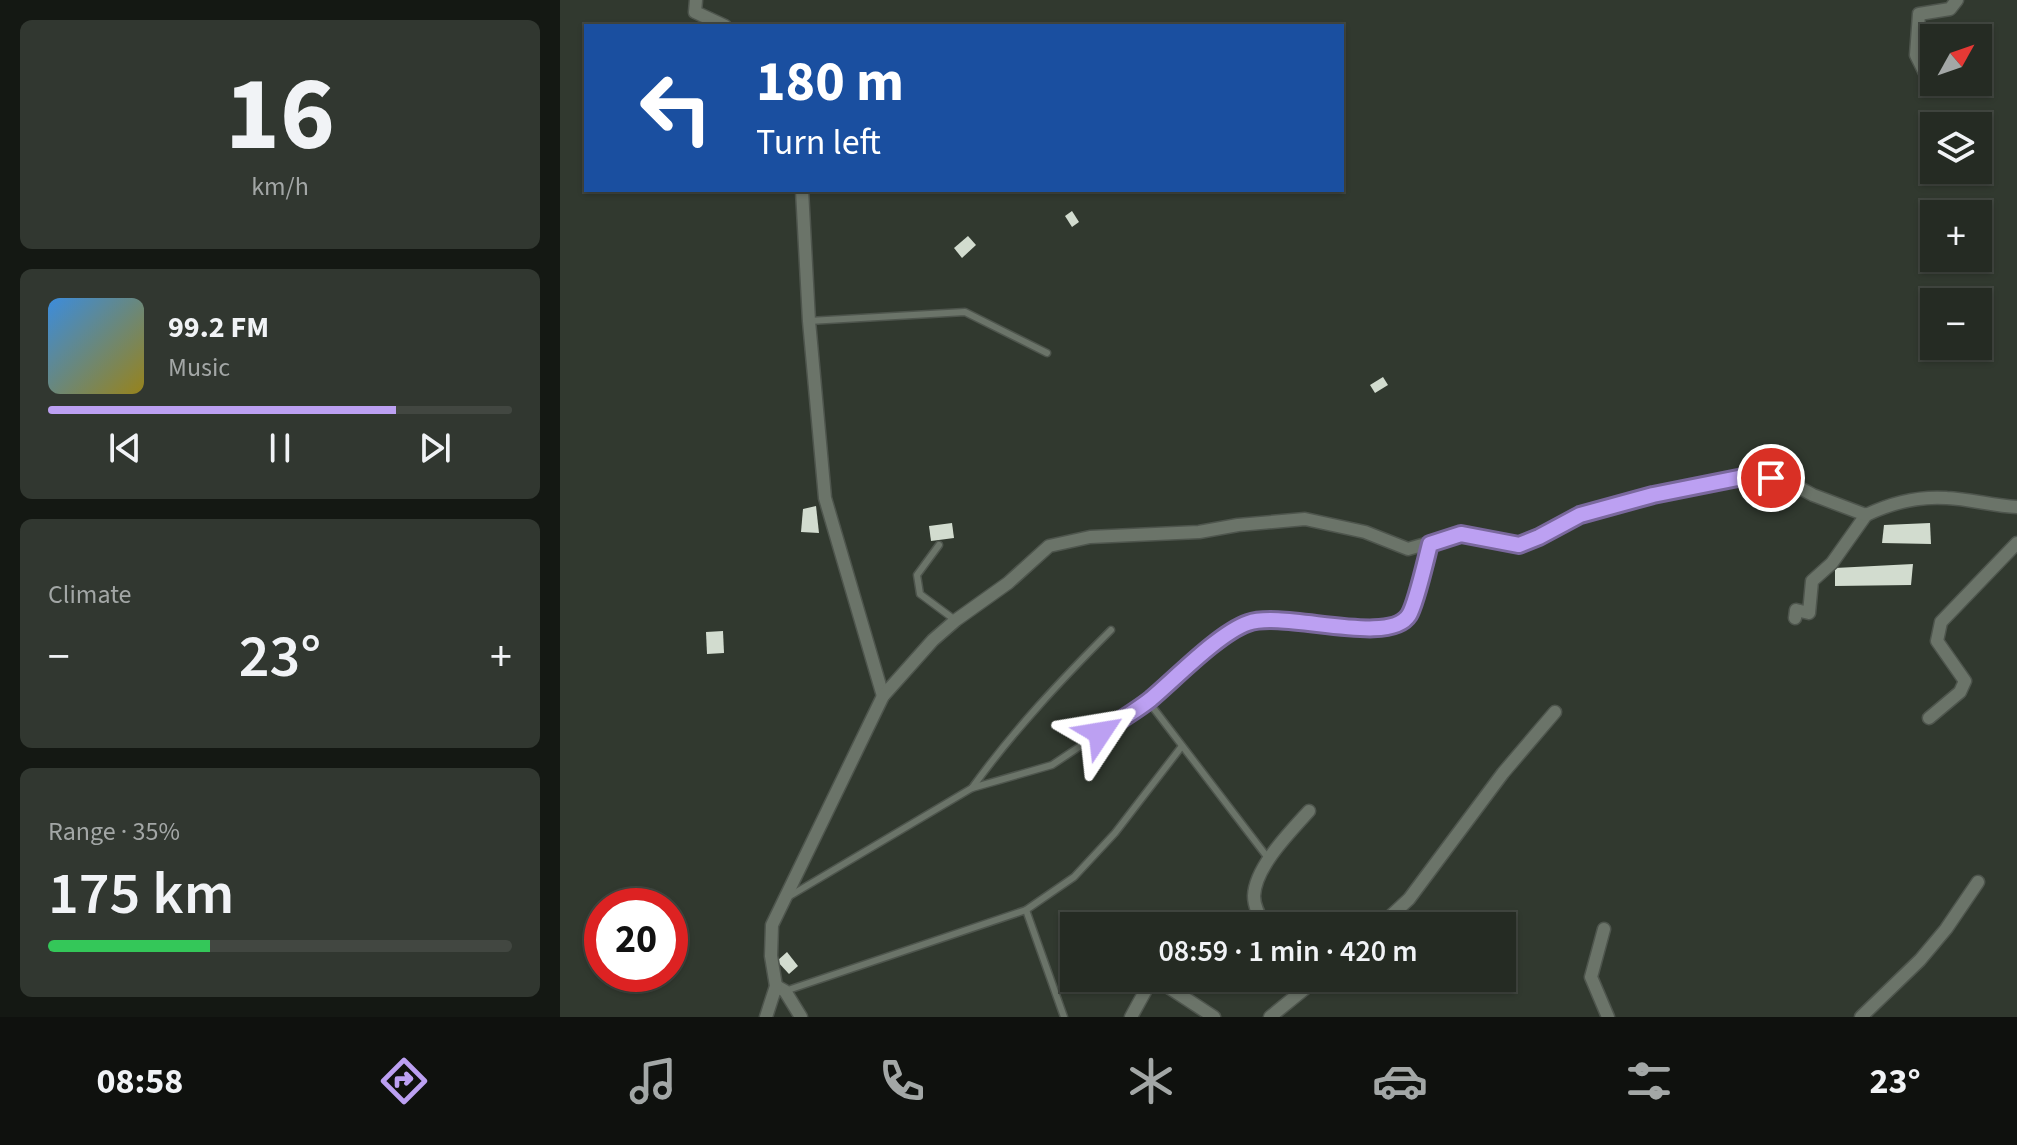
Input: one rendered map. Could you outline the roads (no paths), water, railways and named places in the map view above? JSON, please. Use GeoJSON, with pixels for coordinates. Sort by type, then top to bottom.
{"type":"FeatureCollection","features":[{"type":"Feature","properties":{"kind":"street"},"geometry":{"type":"LineString","coordinates":[[696,0],[695,12],[721,24]]}},
{"type":"Feature","properties":{"kind":"street"},"geometry":{"type":"LineString","coordinates":[[1920,63],[1916,55],[1919,14],[1950,9],[1957,0]]}},
{"type":"Feature","properties":{"kind":"street"},"geometry":{"type":"LineString","coordinates":[[802,192],[809,321],[825,498],[883,696]]}},
{"type":"Feature","properties":{"kind":"street"},"geometry":{"type":"LineString","coordinates":[[801,1017],[781,988],[771,956],[772,925],[883,696],[933,640],[1008,583],[1049,546],[1090,537],[1199,532],[1305,519],[1365,532],[1408,549],[1461,534],[1519,545],[1580,515],[1653,495],[1753,475],[1789,482],[1813,495],[1866,515]]}},
{"type":"Feature","properties":{"kind":"street"},"geometry":{"type":"LineString","coordinates":[[1795,618],[1796,610],[1809,613],[1812,581],[1832,563],[1866,515],[1884,506],[1918,499],[1947,498],[2017,507]]}},
{"type":"Feature","properties":{"kind":"street"},"geometry":{"type":"LineString","coordinates":[[1929,718],[1960,692],[1965,681],[1937,641],[1941,622],[2017,543]]}},
{"type":"Feature","properties":{"kind":"street"},"geometry":{"type":"LineString","coordinates":[[1395,912],[1409,899],[1503,773],[1555,712]]}},
{"type":"Feature","properties":{"kind":"street"},"geometry":{"type":"LineString","coordinates":[[1258,912],[1254,895],[1268,858],[1309,811]]}},
{"type":"Feature","properties":{"kind":"street"},"geometry":{"type":"LineString","coordinates":[[1861,1017],[1929,950],[1978,882]]}},
{"type":"Feature","properties":{"kind":"street"},"geometry":{"type":"LineString","coordinates":[[1604,929],[1591,977],[1608,1017]]}},
{"type":"Feature","properties":{"kind":"street"},"geometry":{"type":"LineString","coordinates":[[1131,1017],[1148,986],[1162,983],[1214,1017]]}},
{"type":"Feature","properties":{"kind":"street"},"geometry":{"type":"LineString","coordinates":[[766,1017],[781,988]]}},
{"type":"Feature","properties":{"kind":"street"},"geometry":{"type":"LineString","coordinates":[[1270,1017],[1298,992]]}},
{"type":"Feature","properties":{"kind":"lane"},"geometry":{"type":"LineString","coordinates":[[809,321],[965,312],[1047,353]]}},
{"type":"Feature","properties":{"kind":"lane"},"geometry":{"type":"LineString","coordinates":[[785,899],[972,788],[1052,765],[1148,701],[1222,639],[1247,623],[1272,619],[1366,629],[1397,624],[1409,615],[1430,544]]}},
{"type":"Feature","properties":{"kind":"lane"},"geometry":{"type":"LineString","coordinates":[[939,545],[917,575],[920,594],[956,620]]}},
{"type":"Feature","properties":{"kind":"lane"},"geometry":{"type":"LineString","coordinates":[[972,788],[1027,718],[1111,630]]}},
{"type":"Feature","properties":{"kind":"lane"},"geometry":{"type":"LineString","coordinates":[[1148,701],[1268,858]]}},
{"type":"Feature","properties":{"kind":"lane"},"geometry":{"type":"LineString","coordinates":[[781,988],[1026,910],[1074,877],[1115,833],[1182,746]]}},
{"type":"Feature","properties":{"kind":"lane"},"geometry":{"type":"LineString","coordinates":[[1026,910],[1064,1017]]}}]}
